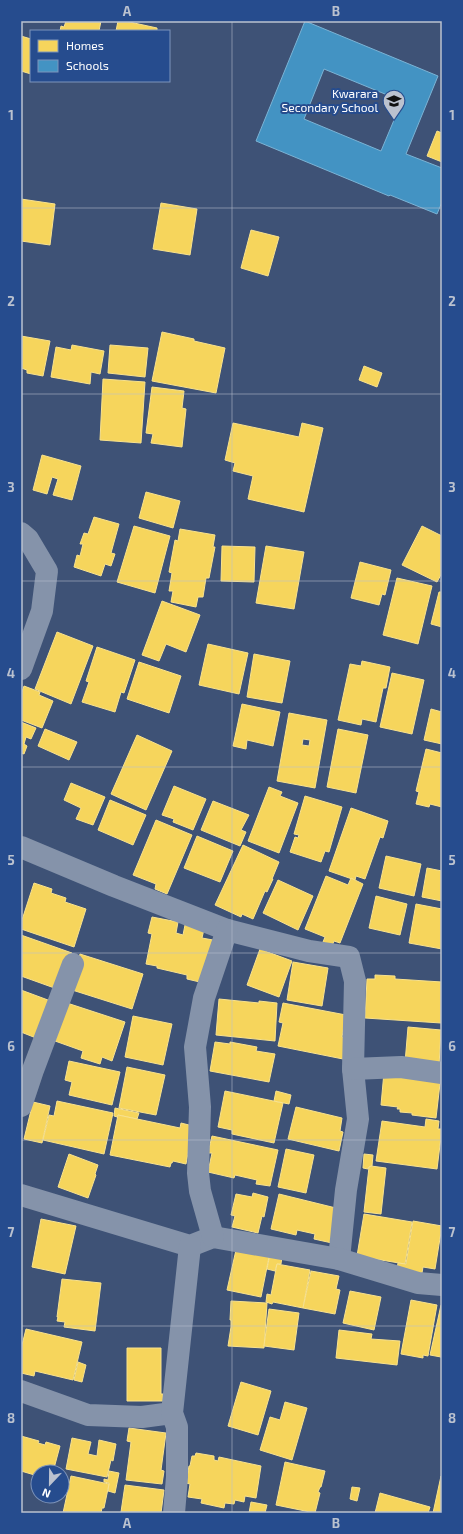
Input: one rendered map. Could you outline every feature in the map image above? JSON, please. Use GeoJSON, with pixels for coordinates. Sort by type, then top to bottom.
{"type":"FeatureCollection","features":[{"type":"Feature","properties":{"kind":"street"},"geometry":{"type":"LineString","coordinates":[[21,533],[28,539],[47,571],[42,611],[21,669]]}},
{"type":"Feature","properties":{"kind":"street"},"geometry":{"type":"LineString","coordinates":[[21,847],[114,886],[227,930],[309,951],[349,957],[355,981],[353,1069],[358,1119],[346,1190],[339,1259]]}},
{"type":"Feature","properties":{"kind":"street"},"geometry":{"type":"LineString","coordinates":[[212,1237],[200,1191],[198,1173],[200,1106],[195,1048],[204,998],[227,930]]}},
{"type":"Feature","properties":{"kind":"street"},"geometry":{"type":"LineString","coordinates":[[21,1106],[73,964]]}},
{"type":"Feature","properties":{"kind":"street"},"geometry":{"type":"LineString","coordinates":[[353,1069],[401,1067],[442,1073]]}},
{"type":"Feature","properties":{"kind":"street"},"geometry":{"type":"LineString","coordinates":[[22,1201],[190,1246],[212,1237],[339,1259],[418,1283],[442,1285]]}},
{"type":"Feature","properties":{"kind":"street"},"geometry":{"type":"LineString","coordinates":[[174,1513],[177,1477],[177,1427],[172,1413],[190,1246]]}},
{"type":"Feature","properties":{"kind":"street"},"geometry":{"type":"LineString","coordinates":[[21,1391],[88,1415],[142,1417],[172,1413]]}},
{"type":"Feature","properties":{"kind":"building: Homes"},"geometry":{"type":"Polygon","coordinates":[[[66,21],[101,21],[99,30],[60,30],[61,26],[64,27],[66,21]]]}},
{"type":"Feature","properties":{"kind":"building: Homes"},"geometry":{"type":"Polygon","coordinates":[[[118,21],[125,21],[157,28],[157,30],[116,30],[118,21]]]}},
{"type":"Feature","properties":{"kind":"building: Homes"},"geometry":{"type":"Polygon","coordinates":[[[21,36],[30,39],[30,74],[21,71],[21,36]]]}},
{"type":"Feature","properties":{"kind":"building: Homes"},"geometry":{"type":"Polygon","coordinates":[[[437,131],[442,133],[442,162],[427,156],[437,131]]]}},
{"type":"Feature","properties":{"kind":"building: Homes"},"geometry":{"type":"Polygon","coordinates":[[[21,199],[55,204],[50,245],[21,241],[21,199]]]}},
{"type":"Feature","properties":{"kind":"building: Homes"},"geometry":{"type":"Polygon","coordinates":[[[161,203],[197,209],[190,255],[153,249],[161,203]]]}},
{"type":"Feature","properties":{"kind":"building: Homes"},"geometry":{"type":"Polygon","coordinates":[[[251,230],[279,237],[268,276],[241,268],[251,230]]]}},
{"type":"Feature","properties":{"kind":"building: Homes"},"geometry":{"type":"Polygon","coordinates":[[[162,332],[225,348],[216,393],[152,381],[162,332]]]}},
{"type":"Feature","properties":{"kind":"building: Homes"},"geometry":{"type":"Polygon","coordinates":[[[21,336],[50,341],[43,376],[27,373],[27,370],[21,368],[21,336]]]}},
{"type":"Feature","properties":{"kind":"building: Homes"},"geometry":{"type":"Polygon","coordinates":[[[72,345],[104,351],[100,374],[91,372],[90,384],[51,377],[56,347],[71,350],[72,345]]]}},
{"type":"Feature","properties":{"kind":"building: Homes"},"geometry":{"type":"Polygon","coordinates":[[[110,345],[148,348],[145,377],[108,373],[110,345]]]}},
{"type":"Feature","properties":{"kind":"building: Homes"},"geometry":{"type":"Polygon","coordinates":[[[364,366],[382,373],[377,387],[359,380],[364,366]]]}},
{"type":"Feature","properties":{"kind":"building: Homes"},"geometry":{"type":"Polygon","coordinates":[[[103,379],[145,382],[141,443],[100,440],[103,379]]]}},
{"type":"Feature","properties":{"kind":"building: Homes"},"geometry":{"type":"Polygon","coordinates":[[[152,387],[184,391],[182,408],[186,409],[182,447],[151,443],[153,434],[146,433],[152,387]]]}},
{"type":"Feature","properties":{"kind":"building: Homes"},"geometry":{"type":"Polygon","coordinates":[[[233,423],[299,437],[302,423],[323,428],[304,512],[248,499],[253,476],[233,471],[235,463],[225,460],[233,423]]]}},
{"type":"Feature","properties":{"kind":"building: Homes"},"geometry":{"type":"Polygon","coordinates":[[[42,455],[81,466],[72,500],[53,495],[58,479],[52,477],[47,494],[33,490],[42,455]]]}},
{"type":"Feature","properties":{"kind":"building: Homes"},"geometry":{"type":"Polygon","coordinates":[[[146,492],[180,501],[173,528],[139,518],[146,492]]]}},
{"type":"Feature","properties":{"kind":"building: Homes"},"geometry":{"type":"Polygon","coordinates":[[[94,517],[119,524],[111,553],[115,554],[111,566],[105,564],[101,576],[74,567],[77,555],[80,556],[83,544],[80,544],[84,533],[88,534],[94,517]]]}},
{"type":"Feature","properties":{"kind":"building: Homes"},"geometry":{"type":"Polygon","coordinates":[[[134,526],[170,536],[155,593],[117,582],[134,526]]]}},
{"type":"Feature","properties":{"kind":"building: Homes"},"geometry":{"type":"Polygon","coordinates":[[[422,526],[442,536],[442,573],[437,582],[402,565],[422,526]]]}},
{"type":"Feature","properties":{"kind":"building: Homes"},"geometry":{"type":"Polygon","coordinates":[[[180,529],[215,535],[213,547],[215,547],[209,578],[206,578],[203,597],[198,597],[196,607],[171,602],[173,591],[169,591],[172,573],[169,572],[175,540],[178,541],[180,529]]]}},
{"type":"Feature","properties":{"kind":"building: Homes"},"geometry":{"type":"Polygon","coordinates":[[[222,546],[255,547],[254,582],[221,581],[222,546]]]}},
{"type":"Feature","properties":{"kind":"building: Homes"},"geometry":{"type":"Polygon","coordinates":[[[266,546],[304,552],[294,609],[256,603],[266,546]]]}},
{"type":"Feature","properties":{"kind":"building: Homes"},"geometry":{"type":"Polygon","coordinates":[[[360,562],[391,570],[385,595],[382,594],[379,605],[351,598],[360,562]]]}},
{"type":"Feature","properties":{"kind":"building: Homes"},"geometry":{"type":"Polygon","coordinates":[[[397,578],[432,586],[418,644],[383,635],[397,578]]]}},
{"type":"Feature","properties":{"kind":"building: Homes"},"geometry":{"type":"Polygon","coordinates":[[[439,592],[442,592],[442,627],[431,624],[439,592]]]}},
{"type":"Feature","properties":{"kind":"building: Homes"},"geometry":{"type":"Polygon","coordinates":[[[162,601],[200,615],[186,652],[166,644],[159,661],[142,655],[162,601]]]}},
{"type":"Feature","properties":{"kind":"building: Homes"},"geometry":{"type":"Polygon","coordinates":[[[57,632],[93,646],[71,704],[35,689],[57,632]]]}},
{"type":"Feature","properties":{"kind":"building: Homes"},"geometry":{"type":"Polygon","coordinates":[[[208,644],[248,653],[239,694],[199,685],[208,644]]]}},
{"type":"Feature","properties":{"kind":"building: Homes"},"geometry":{"type":"Polygon","coordinates":[[[97,647],[135,660],[124,693],[121,692],[115,712],[82,702],[89,682],[86,681],[97,647]]]}},
{"type":"Feature","properties":{"kind":"building: Homes"},"geometry":{"type":"Polygon","coordinates":[[[254,654],[290,661],[282,703],[247,697],[254,654]]]}},
{"type":"Feature","properties":{"kind":"building: Homes"},"geometry":{"type":"Polygon","coordinates":[[[362,661],[390,667],[386,688],[383,688],[376,722],[362,719],[361,725],[338,720],[350,664],[361,666],[362,661]]]}},
{"type":"Feature","properties":{"kind":"building: Homes"},"geometry":{"type":"Polygon","coordinates":[[[139,662],[181,676],[169,713],[127,699],[139,662]]]}},
{"type":"Feature","properties":{"kind":"building: Homes"},"geometry":{"type":"Polygon","coordinates":[[[392,673],[424,680],[412,734],[380,727],[392,673]]]}},
{"type":"Feature","properties":{"kind":"building: Homes"},"geometry":{"type":"Polygon","coordinates":[[[24,686],[40,692],[39,695],[53,701],[42,728],[21,720],[21,694],[24,686]]]}},
{"type":"Feature","properties":{"kind":"building: Homes"},"geometry":{"type":"Polygon","coordinates":[[[242,704],[280,712],[273,746],[247,740],[246,749],[233,746],[242,704]]]}},
{"type":"Feature","properties":{"kind":"building: Homes"},"geometry":{"type":"Polygon","coordinates":[[[431,709],[442,712],[442,744],[424,740],[431,709]]]}},
{"type":"Feature","properties":{"kind":"building: Homes"},"geometry":{"type":"Polygon","coordinates":[[[289,713],[327,720],[315,788],[277,781],[289,713]],[[303,739],[302,745],[309,746],[310,740],[303,739]]]}},
{"type":"Feature","properties":{"kind":"building: Homes"},"geometry":{"type":"Polygon","coordinates":[[[21,722],[36,728],[31,739],[26,737],[24,744],[27,746],[24,754],[21,753],[21,722]]]}},
{"type":"Feature","properties":{"kind":"building: Homes"},"geometry":{"type":"Polygon","coordinates":[[[45,729],[77,742],[69,760],[38,746],[45,729]]]}},
{"type":"Feature","properties":{"kind":"building: Homes"},"geometry":{"type":"Polygon","coordinates":[[[338,729],[368,735],[356,793],[327,787],[338,729]]]}},
{"type":"Feature","properties":{"kind":"building: Homes"},"geometry":{"type":"Polygon","coordinates":[[[137,735],[172,751],[146,810],[111,794],[137,735]]]}},
{"type":"Feature","properties":{"kind":"building: Homes"},"geometry":{"type":"Polygon","coordinates":[[[426,749],[442,753],[442,807],[430,804],[429,807],[416,804],[419,792],[416,791],[426,749]]]}},
{"type":"Feature","properties":{"kind":"building: Homes"},"geometry":{"type":"Polygon","coordinates":[[[71,783],[105,797],[93,825],[76,819],[81,808],[64,800],[71,783]]]}},
{"type":"Feature","properties":{"kind":"building: Homes"},"geometry":{"type":"Polygon","coordinates":[[[174,786],[206,799],[193,830],[173,822],[174,819],[162,815],[174,786]]]}},
{"type":"Feature","properties":{"kind":"building: Homes"},"geometry":{"type":"Polygon","coordinates":[[[269,787],[282,792],[280,796],[298,803],[279,853],[248,841],[269,787]]]}},
{"type":"Feature","properties":{"kind":"building: Homes"},"geometry":{"type":"Polygon","coordinates":[[[305,796],[342,807],[329,852],[325,851],[321,862],[290,852],[295,837],[298,838],[299,835],[294,834],[305,796]]]}},
{"type":"Feature","properties":{"kind":"building: Homes"},"geometry":{"type":"Polygon","coordinates":[[[110,800],[146,815],[133,845],[98,830],[110,800]]]}},
{"type":"Feature","properties":{"kind":"building: Homes"},"geometry":{"type":"Polygon","coordinates":[[[213,801],[249,815],[241,830],[246,832],[240,846],[201,830],[213,801]]]}},
{"type":"Feature","properties":{"kind":"building: Homes"},"geometry":{"type":"Polygon","coordinates":[[[351,808],[388,821],[383,838],[380,837],[365,879],[356,876],[355,880],[329,871],[351,808]]]}},
{"type":"Feature","properties":{"kind":"building: Homes"},"geometry":{"type":"Polygon","coordinates":[[[156,820],[192,835],[167,894],[155,889],[156,884],[133,875],[156,820]]]}},
{"type":"Feature","properties":{"kind":"building: Homes"},"geometry":{"type":"Polygon","coordinates":[[[197,836],[233,851],[220,882],[184,868],[197,836]]]}},
{"type":"Feature","properties":{"kind":"building: Homes"},"geometry":{"type":"Polygon","coordinates":[[[243,845],[279,862],[273,879],[267,892],[265,891],[253,919],[242,914],[241,917],[215,905],[243,845]]]}},
{"type":"Feature","properties":{"kind":"building: Homes"},"geometry":{"type":"Polygon","coordinates":[[[386,856],[421,864],[414,896],[379,888],[386,856]]]}},
{"type":"Feature","properties":{"kind":"building: Homes"},"geometry":{"type":"Polygon","coordinates":[[[427,868],[442,871],[442,901],[422,897],[427,868]]]}},
{"type":"Feature","properties":{"kind":"building: Homes"},"geometry":{"type":"Polygon","coordinates":[[[326,876],[348,885],[351,878],[363,884],[340,943],[334,941],[332,946],[323,942],[325,937],[305,929],[326,876]]]}},
{"type":"Feature","properties":{"kind":"building: Homes"},"geometry":{"type":"Polygon","coordinates":[[[278,880],[313,896],[298,930],[263,913],[278,880]]]}},
{"type":"Feature","properties":{"kind":"building: Homes"},"geometry":{"type":"Polygon","coordinates":[[[34,883],[52,889],[51,893],[66,898],[65,902],[86,909],[74,947],[21,929],[21,923],[34,883]]]}},
{"type":"Feature","properties":{"kind":"building: Homes"},"geometry":{"type":"Polygon","coordinates":[[[376,896],[407,904],[400,935],[369,928],[376,896]]]}},
{"type":"Feature","properties":{"kind":"building: Homes"},"geometry":{"type":"Polygon","coordinates":[[[416,904],[442,909],[442,949],[409,943],[416,904]]]}},
{"type":"Feature","properties":{"kind":"building: Homes"},"geometry":{"type":"Polygon","coordinates":[[[152,917],[178,922],[176,933],[183,935],[185,925],[204,929],[202,938],[213,940],[204,983],[187,979],[187,975],[146,964],[152,934],[148,933],[152,917]]]}},
{"type":"Feature","properties":{"kind":"building: Homes"},"geometry":{"type":"Polygon","coordinates":[[[21,935],[72,953],[60,990],[21,976],[21,935]]]}},
{"type":"Feature","properties":{"kind":"building: Homes"},"geometry":{"type":"Polygon","coordinates":[[[260,949],[292,961],[279,997],[247,985],[260,949]]]}},
{"type":"Feature","properties":{"kind":"building: Homes"},"geometry":{"type":"Polygon","coordinates":[[[80,954],[143,974],[132,1009],[69,989],[80,954]]]}},
{"type":"Feature","properties":{"kind":"building: Homes"},"geometry":{"type":"Polygon","coordinates":[[[293,962],[328,968],[322,1006],[287,1000],[293,962]]]}},
{"type":"Feature","properties":{"kind":"building: Homes"},"geometry":{"type":"Polygon","coordinates":[[[375,975],[395,976],[395,979],[442,982],[441,1023],[365,1018],[367,979],[375,979],[375,975]]]}},
{"type":"Feature","properties":{"kind":"building: Homes"},"geometry":{"type":"Polygon","coordinates":[[[21,990],[56,1003],[41,1040],[21,1032],[21,990]]]}},
{"type":"Feature","properties":{"kind":"building: Homes"},"geometry":{"type":"Polygon","coordinates":[[[219,999],[259,1003],[259,1001],[277,1003],[275,1041],[216,1035],[219,999]]]}},
{"type":"Feature","properties":{"kind":"building: Homes"},"geometry":{"type":"Polygon","coordinates":[[[67,1003],[125,1022],[112,1061],[102,1057],[100,1064],[81,1058],[83,1051],[55,1041],[67,1003]]]}},
{"type":"Feature","properties":{"kind":"building: Homes"},"geometry":{"type":"Polygon","coordinates":[[[283,1003],[346,1015],[342,1037],[347,1038],[343,1059],[278,1046],[283,1023],[279,1022],[283,1003]]]}},
{"type":"Feature","properties":{"kind":"building: Homes"},"geometry":{"type":"Polygon","coordinates":[[[133,1016],[172,1024],[163,1065],[125,1057],[133,1016]]]}},
{"type":"Feature","properties":{"kind":"building: Homes"},"geometry":{"type":"Polygon","coordinates":[[[408,1027],[441,1030],[439,1066],[405,1063],[408,1027]]]}},
{"type":"Feature","properties":{"kind":"building: Homes"},"geometry":{"type":"Polygon","coordinates":[[[215,1042],[230,1044],[230,1042],[257,1047],[256,1051],[275,1054],[269,1082],[210,1071],[215,1042]]]}},
{"type":"Feature","properties":{"kind":"building: Homes"},"geometry":{"type":"Polygon","coordinates":[[[69,1061],[120,1072],[112,1105],[69,1095],[72,1082],[65,1080],[69,1061]]]}},
{"type":"Feature","properties":{"kind":"building: Homes"},"geometry":{"type":"Polygon","coordinates":[[[127,1067],[165,1075],[156,1115],[119,1108],[127,1067]]]}},
{"type":"Feature","properties":{"kind":"building: Homes"},"geometry":{"type":"Polygon","coordinates":[[[384,1072],[441,1075],[436,1118],[412,1115],[412,1113],[400,1112],[400,1109],[397,1109],[398,1107],[381,1105],[384,1072]]]}},
{"type":"Feature","properties":{"kind":"building: Homes"},"geometry":{"type":"Polygon","coordinates":[[[225,1091],[283,1103],[274,1143],[232,1134],[232,1130],[218,1127],[225,1091]]]}},
{"type":"Feature","properties":{"kind":"building: Homes"},"geometry":{"type":"Polygon","coordinates":[[[276,1091],[291,1095],[289,1104],[274,1101],[276,1091]]]}},
{"type":"Feature","properties":{"kind":"building: Homes"},"geometry":{"type":"Polygon","coordinates":[[[57,1101],[113,1113],[104,1154],[43,1140],[49,1115],[54,1116],[57,1101]]]}},
{"type":"Feature","properties":{"kind":"building: Homes"},"geometry":{"type":"Polygon","coordinates":[[[33,1102],[50,1106],[42,1143],[24,1139],[33,1102]]]}},
{"type":"Feature","properties":{"kind":"building: Homes"},"geometry":{"type":"Polygon","coordinates":[[[296,1107],[342,1118],[340,1131],[343,1132],[339,1151],[288,1139],[296,1107]]]}},
{"type":"Feature","properties":{"kind":"building: Homes"},"geometry":{"type":"Polygon","coordinates":[[[115,1108],[139,1113],[137,1119],[118,1115],[117,1117],[114,1116],[115,1108]]]}},
{"type":"Feature","properties":{"kind":"building: Homes"},"geometry":{"type":"Polygon","coordinates":[[[118,1115],[180,1128],[181,1123],[193,1126],[186,1164],[173,1161],[170,1167],[110,1155],[118,1115]]]}},
{"type":"Feature","properties":{"kind":"building: Homes"},"geometry":{"type":"Polygon","coordinates":[[[426,1119],[439,1121],[438,1129],[442,1129],[437,1169],[376,1161],[382,1121],[425,1127],[426,1119]]]}},
{"type":"Feature","properties":{"kind":"building: Homes"},"geometry":{"type":"Polygon","coordinates":[[[212,1136],[278,1150],[270,1186],[256,1184],[257,1180],[235,1175],[234,1178],[208,1172],[212,1153],[208,1153],[212,1136]]]}},
{"type":"Feature","properties":{"kind":"building: Homes"},"geometry":{"type":"Polygon","coordinates":[[[286,1149],[314,1155],[306,1193],[278,1187],[286,1149]]]}},
{"type":"Feature","properties":{"kind":"building: Homes"},"geometry":{"type":"Polygon","coordinates":[[[69,1154],[98,1165],[88,1198],[58,1187],[69,1154]]]}},
{"type":"Feature","properties":{"kind":"building: Homes"},"geometry":{"type":"Polygon","coordinates":[[[364,1154],[373,1155],[372,1166],[368,1169],[363,1168],[364,1154]]]}},
{"type":"Feature","properties":{"kind":"building: Homes"},"geometry":{"type":"Polygon","coordinates":[[[369,1167],[386,1168],[381,1214],[364,1212],[369,1167]]]}},
{"type":"Feature","properties":{"kind":"building: Homes"},"geometry":{"type":"Polygon","coordinates":[[[253,1193],[268,1197],[264,1217],[262,1216],[258,1233],[232,1227],[235,1216],[231,1215],[236,1194],[252,1197],[253,1193]]]}},
{"type":"Feature","properties":{"kind":"building: Homes"},"geometry":{"type":"Polygon","coordinates":[[[279,1194],[340,1209],[332,1243],[314,1239],[315,1234],[297,1230],[296,1235],[271,1229],[279,1194]]]}},
{"type":"Feature","properties":{"kind":"building: Homes"},"geometry":{"type":"Polygon","coordinates":[[[364,1214],[412,1222],[405,1264],[357,1256],[364,1214]]]}},
{"type":"Feature","properties":{"kind":"building: Homes"},"geometry":{"type":"Polygon","coordinates":[[[41,1219],[76,1226],[65,1274],[32,1267],[41,1219]]]}},
{"type":"Feature","properties":{"kind":"building: Homes"},"geometry":{"type":"Polygon","coordinates":[[[413,1221],[442,1226],[435,1269],[423,1267],[422,1273],[397,1269],[398,1263],[406,1264],[413,1221]]]}},
{"type":"Feature","properties":{"kind":"building: Homes"},"geometry":{"type":"Polygon","coordinates":[[[236,1250],[269,1257],[261,1297],[227,1290],[236,1250]]]}},
{"type":"Feature","properties":{"kind":"building: Homes"},"geometry":{"type":"Polygon","coordinates":[[[270,1254],[282,1257],[281,1264],[277,1264],[275,1271],[267,1269],[270,1254]]]}},
{"type":"Feature","properties":{"kind":"building: Homes"},"geometry":{"type":"Polygon","coordinates":[[[277,1264],[310,1270],[303,1308],[266,1302],[267,1294],[271,1295],[277,1264]]]}},
{"type":"Feature","properties":{"kind":"building: Homes"},"geometry":{"type":"Polygon","coordinates":[[[311,1271],[339,1276],[336,1289],[340,1290],[335,1314],[303,1308],[311,1271]]]}},
{"type":"Feature","properties":{"kind":"building: Homes"},"geometry":{"type":"Polygon","coordinates":[[[62,1279],[101,1283],[95,1331],[64,1327],[65,1322],[57,1321],[62,1279]]]}},
{"type":"Feature","properties":{"kind":"building: Homes"},"geometry":{"type":"Polygon","coordinates":[[[350,1291],[381,1297],[374,1330],[343,1323],[350,1291]]]}},
{"type":"Feature","properties":{"kind":"building: Homes"},"geometry":{"type":"Polygon","coordinates":[[[411,1300],[437,1305],[428,1356],[423,1355],[423,1358],[401,1354],[411,1300]]]}},
{"type":"Feature","properties":{"kind":"building: Homes"},"geometry":{"type":"Polygon","coordinates":[[[231,1301],[267,1303],[264,1348],[228,1346],[231,1327],[231,1301]]]}},
{"type":"Feature","properties":{"kind":"building: Homes"},"geometry":{"type":"Polygon","coordinates":[[[441,1305],[442,1359],[441,1357],[430,1355],[441,1305]]]}},
{"type":"Feature","properties":{"kind":"building: Homes"},"geometry":{"type":"Polygon","coordinates":[[[269,1309],[299,1313],[294,1350],[264,1346],[269,1309]]]}},
{"type":"Feature","properties":{"kind":"building: Homes"},"geometry":{"type":"Polygon","coordinates":[[[26,1329],[82,1342],[73,1380],[35,1371],[34,1376],[21,1373],[21,1349],[26,1329]]]}},
{"type":"Feature","properties":{"kind":"building: Homes"},"geometry":{"type":"Polygon","coordinates":[[[339,1330],[372,1334],[371,1339],[400,1341],[397,1365],[336,1358],[339,1330]]]}},
{"type":"Feature","properties":{"kind":"building: Homes"},"geometry":{"type":"Polygon","coordinates":[[[127,1348],[161,1348],[161,1394],[163,1394],[163,1401],[127,1401],[127,1348]]]}},
{"type":"Feature","properties":{"kind":"building: Homes"},"geometry":{"type":"Polygon","coordinates":[[[78,1362],[86,1365],[82,1382],[74,1380],[78,1362]]]}},
{"type":"Feature","properties":{"kind":"building: Homes"},"geometry":{"type":"Polygon","coordinates":[[[241,1382],[271,1391],[258,1435],[228,1426],[241,1382]]]}},
{"type":"Feature","properties":{"kind":"building: Homes"},"geometry":{"type":"Polygon","coordinates":[[[285,1402],[307,1408],[292,1460],[260,1450],[270,1417],[280,1420],[285,1402]]]}},
{"type":"Feature","properties":{"kind":"building: Homes"},"geometry":{"type":"Polygon","coordinates":[[[129,1428],[166,1433],[161,1470],[164,1471],[162,1484],[126,1480],[131,1442],[127,1441],[129,1428]]]}},
{"type":"Feature","properties":{"kind":"building: Homes"},"geometry":{"type":"Polygon","coordinates":[[[21,1436],[39,1441],[38,1443],[45,1445],[46,1442],[60,1446],[55,1464],[30,1464],[30,1474],[21,1471],[21,1436]]]}},
{"type":"Feature","properties":{"kind":"building: Homes"},"geometry":{"type":"Polygon","coordinates":[[[72,1438],[91,1442],[88,1454],[97,1456],[99,1440],[116,1444],[113,1461],[111,1460],[107,1477],[70,1470],[70,1464],[67,1464],[72,1438]]]}},
{"type":"Feature","properties":{"kind":"building: Homes"},"geometry":{"type":"Polygon","coordinates":[[[196,1453],[214,1456],[214,1460],[218,1461],[219,1457],[261,1466],[256,1498],[245,1496],[244,1502],[235,1500],[234,1504],[225,1503],[224,1508],[201,1503],[202,1499],[188,1497],[190,1484],[186,1483],[189,1466],[192,1456],[195,1456],[196,1453]]]}},
{"type":"Feature","properties":{"kind":"building: Homes"},"geometry":{"type":"Polygon","coordinates":[[[285,1462],[325,1471],[321,1487],[318,1492],[320,1493],[315,1513],[276,1505],[285,1462]]]}},
{"type":"Feature","properties":{"kind":"building: Homes"},"geometry":{"type":"Polygon","coordinates":[[[109,1471],[119,1473],[115,1493],[108,1491],[109,1483],[104,1482],[104,1479],[108,1480],[109,1471]]]}},
{"type":"Feature","properties":{"kind":"building: Homes"},"geometry":{"type":"Polygon","coordinates":[[[71,1476],[109,1484],[104,1508],[102,1508],[101,1513],[63,1513],[65,1504],[70,1504],[71,1476]]]}},
{"type":"Feature","properties":{"kind":"building: Homes"},"geometry":{"type":"Polygon","coordinates":[[[441,1476],[442,1513],[433,1513],[441,1476]]]}},
{"type":"Feature","properties":{"kind":"building: Homes"},"geometry":{"type":"Polygon","coordinates":[[[125,1485],[164,1490],[161,1513],[121,1512],[125,1485]]]}},
{"type":"Feature","properties":{"kind":"building: Homes"},"geometry":{"type":"Polygon","coordinates":[[[352,1487],[360,1488],[357,1501],[350,1499],[352,1487]]]}},
{"type":"Feature","properties":{"kind":"building: Homes"},"geometry":{"type":"Polygon","coordinates":[[[380,1493],[430,1507],[428,1513],[375,1513],[380,1493]]]}},
{"type":"Feature","properties":{"kind":"building: Homes"},"geometry":{"type":"Polygon","coordinates":[[[251,1502],[267,1505],[265,1513],[249,1513],[251,1502]]]}},
{"type":"Feature","properties":{"kind":"building: Schools"},"geometry":{"type":"Polygon","coordinates":[[[305,21],[438,76],[406,154],[442,168],[442,202],[437,214],[390,195],[389,196],[256,141],[305,21]],[[324,69],[304,119],[381,151],[402,101],[324,69]]]}},
{"type":"Feature","properties":{"kind":"place","name":"Kwarara Secondary School"},"geometry":{"type":"Point","coordinates":[394,120]}}]}
